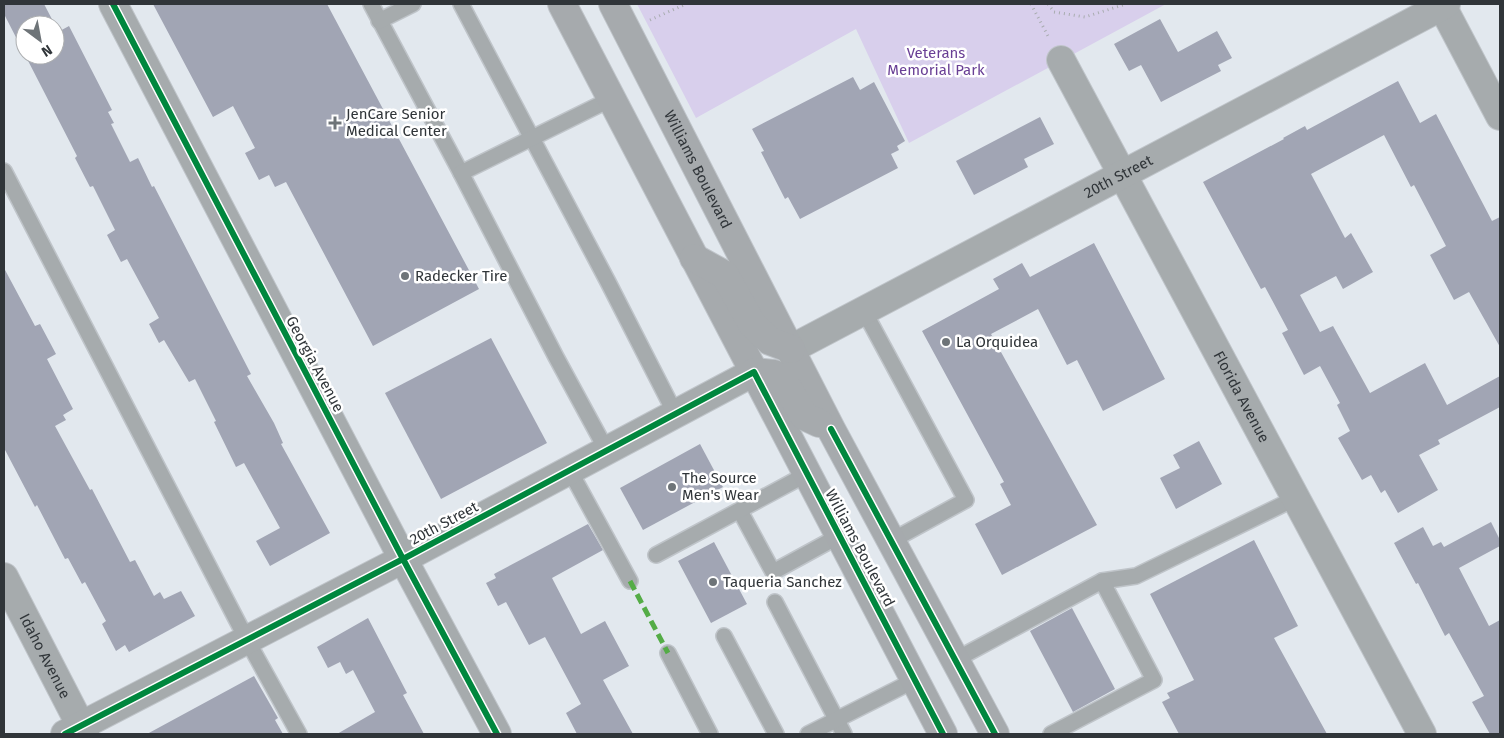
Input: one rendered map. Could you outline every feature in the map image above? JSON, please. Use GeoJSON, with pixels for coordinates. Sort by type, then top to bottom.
{"type":"FeatureCollection","features":[{"type":"Feature","properties":{"kind":"main road","name":"Williams Boulevard"},"geometry":{"type":"LineString","coordinates":[[562,4],[943,734]]}},
{"type":"Feature","properties":{"kind":"main road","name":"Williams Boulevard"},"geometry":{"type":"LineString","coordinates":[[612,4],[831,429],[995,734]]}},
{"type":"Feature","properties":{"kind":"main road"},"geometry":{"type":"LineString","coordinates":[[694,258],[725,275],[752,324],[770,341],[791,349]]}},
{"type":"Feature","properties":{"kind":"main road"},"geometry":{"type":"LineString","coordinates":[[754,372],[774,374],[788,388],[804,416],[831,429]]}},
{"type":"Feature","properties":{"kind":"street","name":"Georgia Avenue"},"geometry":{"type":"LineString","coordinates":[[114,4],[403,559],[497,734]]}},
{"type":"Feature","properties":{"kind":"street","name":"20th Street"},"geometry":{"type":"LineString","coordinates":[[791,349],[1443,4]]}},
{"type":"Feature","properties":{"kind":"street"},"geometry":{"type":"LineString","coordinates":[[1443,4],[1500,116]]}},
{"type":"Feature","properties":{"kind":"street","name":"Florida Avenue"},"geometry":{"type":"LineString","coordinates":[[1061,60],[1422,734]]}},
{"type":"Feature","properties":{"kind":"street","name":"20th Street"},"geometry":{"type":"LineString","coordinates":[[77,731],[754,372]]}},
{"type":"Feature","properties":{"kind":"street","name":"Idaho Avenue"},"geometry":{"type":"LineString","coordinates":[[4,577],[77,731]]}},
{"type":"Feature","properties":{"kind":"lane"},"geometry":{"type":"LineString","coordinates":[[371,4],[556,357],[608,451]]}},
{"type":"Feature","properties":{"kind":"lane"},"geometry":{"type":"LineString","coordinates":[[379,21],[413,4]]}},
{"type":"Feature","properties":{"kind":"lane"},"geometry":{"type":"LineString","coordinates":[[461,4],[533,138],[676,414]]}},
{"type":"Feature","properties":{"kind":"lane"},"geometry":{"type":"LineString","coordinates":[[461,173],[611,99]]}},
{"type":"Feature","properties":{"kind":"lane"},"geometry":{"type":"LineString","coordinates":[[4,171],[247,640],[299,734]]}},
{"type":"Feature","properties":{"kind":"lane"},"geometry":{"type":"LineString","coordinates":[[864,311],[966,500],[891,541]]}},
{"type":"Feature","properties":{"kind":"lane"},"geometry":{"type":"LineString","coordinates":[[570,471],[630,581]]}},
{"type":"Feature","properties":{"kind":"lane"},"geometry":{"type":"LineString","coordinates":[[656,555],[807,474]]}},
{"type":"Feature","properties":{"kind":"lane"},"geometry":{"type":"LineString","coordinates":[[955,660],[1102,582],[1136,576],[1296,498]]}},
{"type":"Feature","properties":{"kind":"lane"},"geometry":{"type":"LineString","coordinates":[[740,511],[773,572],[839,536]]}},
{"type":"Feature","properties":{"kind":"lane"},"geometry":{"type":"LineString","coordinates":[[1052,734],[1154,680],[1102,582]]}},
{"type":"Feature","properties":{"kind":"lane"},"geometry":{"type":"LineString","coordinates":[[775,602],[844,734]]}},
{"type":"Feature","properties":{"kind":"lane"},"geometry":{"type":"LineString","coordinates":[[724,636],[776,734]]}},
{"type":"Feature","properties":{"kind":"lane"},"geometry":{"type":"LineString","coordinates":[[668,653],[710,734]]}},
{"type":"Feature","properties":{"kind":"lane"},"geometry":{"type":"LineString","coordinates":[[808,734],[915,680]]}},
{"type":"Feature","properties":{"kind":"path"},"geometry":{"type":"LineString","coordinates":[[627,30],[686,4]]}},
{"type":"Feature","properties":{"kind":"path"},"geometry":{"type":"LineString","coordinates":[[1031,4],[1061,60]]}},
{"type":"Feature","properties":{"kind":"path"},"geometry":{"type":"LineString","coordinates":[[1048,4],[1054,12],[1085,17],[1126,4]]}},
{"type":"Feature","properties":{"kind":"green space","name":"Veterans Memorial Park"},"geometry":{"type":"Polygon","coordinates":[[[637,4],[1166,4],[909,143],[856,29],[696,118],[637,4]]]}},
{"type":"Feature","properties":{"kind":"building"},"geometry":{"type":"Polygon","coordinates":[[[4,4],[44,4],[50,15],[15,15],[15,35],[4,14],[4,4]]]}},
{"type":"Feature","properties":{"kind":"building"},"geometry":{"type":"Polygon","coordinates":[[[153,4],[327,4],[479,289],[373,346],[286,182],[275,187],[269,175],[259,180],[245,153],[255,148],[233,106],[213,117],[153,4]]]}},
{"type":"Feature","properties":{"kind":"building"},"geometry":{"type":"Polygon","coordinates":[[[1160,19],[1178,52],[1217,31],[1232,58],[1218,65],[1221,71],[1161,102],[1141,65],[1129,71],[1114,44],[1160,19]]]}},
{"type":"Feature","properties":{"kind":"building"},"geometry":{"type":"Polygon","coordinates":[[[69,26],[112,110],[108,112],[114,123],[111,124],[130,162],[138,158],[152,187],[154,186],[251,374],[247,376],[274,423],[283,443],[281,444],[330,533],[270,566],[256,541],[280,528],[244,463],[236,467],[195,379],[189,382],[164,340],[159,343],[149,324],[159,318],[127,259],[121,262],[107,235],[115,230],[93,186],[90,187],[75,158],[77,156],[30,65],[65,65],[65,28],[69,26]]]}},
{"type":"Feature","properties":{"kind":"building"},"geometry":{"type":"Polygon","coordinates":[[[853,77],[860,90],[874,82],[905,141],[897,146],[899,150],[891,154],[898,168],[800,219],[788,197],[785,199],[761,152],[764,151],[752,129],[853,77]]]}},
{"type":"Feature","properties":{"kind":"building"},"geometry":{"type":"Polygon","coordinates":[[[1398,81],[1420,123],[1436,114],[1492,221],[1500,217],[1500,347],[1469,292],[1454,300],[1430,255],[1446,246],[1414,185],[1411,187],[1384,135],[1311,174],[1345,238],[1351,233],[1373,272],[1343,289],[1336,276],[1300,295],[1320,332],[1333,326],[1370,393],[1425,363],[1447,405],[1500,376],[1500,407],[1438,440],[1440,444],[1419,455],[1438,490],[1398,513],[1385,490],[1381,493],[1371,475],[1362,480],[1338,438],[1350,431],[1337,405],[1340,403],[1320,366],[1304,375],[1282,333],[1288,330],[1265,287],[1261,289],[1203,182],[1305,126],[1307,130],[1398,81]]]}},
{"type":"Feature","properties":{"kind":"building"},"geometry":{"type":"Polygon","coordinates":[[[1040,117],[1054,144],[1024,159],[1028,167],[974,195],[956,161],[1040,117]]]}},
{"type":"Feature","properties":{"kind":"building"},"geometry":{"type":"Polygon","coordinates":[[[1094,243],[1165,379],[1103,411],[1077,360],[1067,365],[1038,309],[991,334],[1097,525],[1002,575],[975,524],[1011,505],[1000,484],[1004,482],[922,331],[999,289],[993,279],[1022,263],[1030,277],[1094,243]]]}},
{"type":"Feature","properties":{"kind":"building"},"geometry":{"type":"Polygon","coordinates":[[[4,268],[35,326],[40,324],[56,354],[47,359],[73,409],[63,415],[66,420],[55,426],[90,490],[92,489],[130,562],[135,560],[154,596],[160,592],[164,599],[181,591],[195,616],[129,652],[125,645],[116,651],[102,624],[106,621],[85,582],[82,584],[68,558],[65,559],[4,448],[4,268]]]}},
{"type":"Feature","properties":{"kind":"building"},"geometry":{"type":"Polygon","coordinates":[[[491,338],[547,443],[441,499],[385,393],[491,338]]]}},
{"type":"Feature","properties":{"kind":"building"},"geometry":{"type":"Polygon","coordinates":[[[1199,441],[1222,484],[1176,509],[1160,478],[1180,468],[1173,455],[1199,441]]]}},
{"type":"Feature","properties":{"kind":"building","name":"The Source Men's Wear"},"geometry":{"type":"Polygon","coordinates":[[[700,444],[723,487],[643,530],[620,488],[700,444]]]}},
{"type":"Feature","properties":{"kind":"building"},"geometry":{"type":"Polygon","coordinates":[[[1491,522],[1500,540],[1500,546],[1459,568],[1489,626],[1500,620],[1500,734],[1490,734],[1472,702],[1484,696],[1449,633],[1445,636],[1418,583],[1416,584],[1394,543],[1423,527],[1433,546],[1441,542],[1444,547],[1491,522]]]}},
{"type":"Feature","properties":{"kind":"building"},"geometry":{"type":"Polygon","coordinates":[[[588,524],[603,550],[552,578],[581,634],[605,621],[629,666],[603,680],[633,734],[577,734],[566,713],[581,704],[545,637],[529,645],[506,602],[498,606],[486,583],[496,578],[494,574],[588,524]]]}},
{"type":"Feature","properties":{"kind":"building"},"geometry":{"type":"Polygon","coordinates":[[[1254,540],[1298,626],[1274,638],[1327,734],[1179,734],[1162,702],[1170,698],[1167,693],[1194,680],[1150,594],[1254,540]]]}},
{"type":"Feature","properties":{"kind":"building","name":"Taqueria Sanchez"},"geometry":{"type":"Polygon","coordinates":[[[714,542],[747,604],[711,623],[678,561],[714,542]]]}},
{"type":"Feature","properties":{"kind":"building"},"geometry":{"type":"Polygon","coordinates":[[[1072,608],[1115,689],[1073,712],[1030,631],[1072,608]]]}},
{"type":"Feature","properties":{"kind":"building"},"geometry":{"type":"Polygon","coordinates":[[[368,618],[407,693],[403,695],[424,734],[337,734],[375,712],[353,670],[346,674],[340,662],[328,668],[317,647],[368,618]]]}},
{"type":"Feature","properties":{"kind":"building"},"geometry":{"type":"Polygon","coordinates":[[[254,676],[278,718],[275,720],[283,734],[147,734],[254,676]]]}},
{"type":"Feature","properties":{"kind":"marked path"},"geometry":{"type":"LineString","coordinates":[[630,581],[668,653]]}},
{"type":"Feature","properties":{"kind":"cycle path"},"geometry":{"type":"LineString","coordinates":[[113,4],[403,559],[497,734]]}},
{"type":"Feature","properties":{"kind":"cycle path"},"geometry":{"type":"LineString","coordinates":[[65,734],[403,559],[754,372],[943,734]]}},
{"type":"Feature","properties":{"kind":"cycle path"},"geometry":{"type":"LineString","coordinates":[[831,429],[995,734]]}},
{"type":"Feature","properties":{"kind":"place","name":"JenCare Senior Medical Center"},"geometry":{"type":"Point","coordinates":[335,123]}},
{"type":"Feature","properties":{"kind":"place","name":"Radecker Tire"},"geometry":{"type":"Point","coordinates":[405,276]}},
{"type":"Feature","properties":{"kind":"place","name":"La Orquidea"},"geometry":{"type":"Point","coordinates":[946,342]}},
{"type":"Feature","properties":{"kind":"place","name":"The Source Men's Wear"},"geometry":{"type":"Point","coordinates":[672,487]}},
{"type":"Feature","properties":{"kind":"place","name":"Taqueria Sanchez"},"geometry":{"type":"Point","coordinates":[713,582]}}]}
